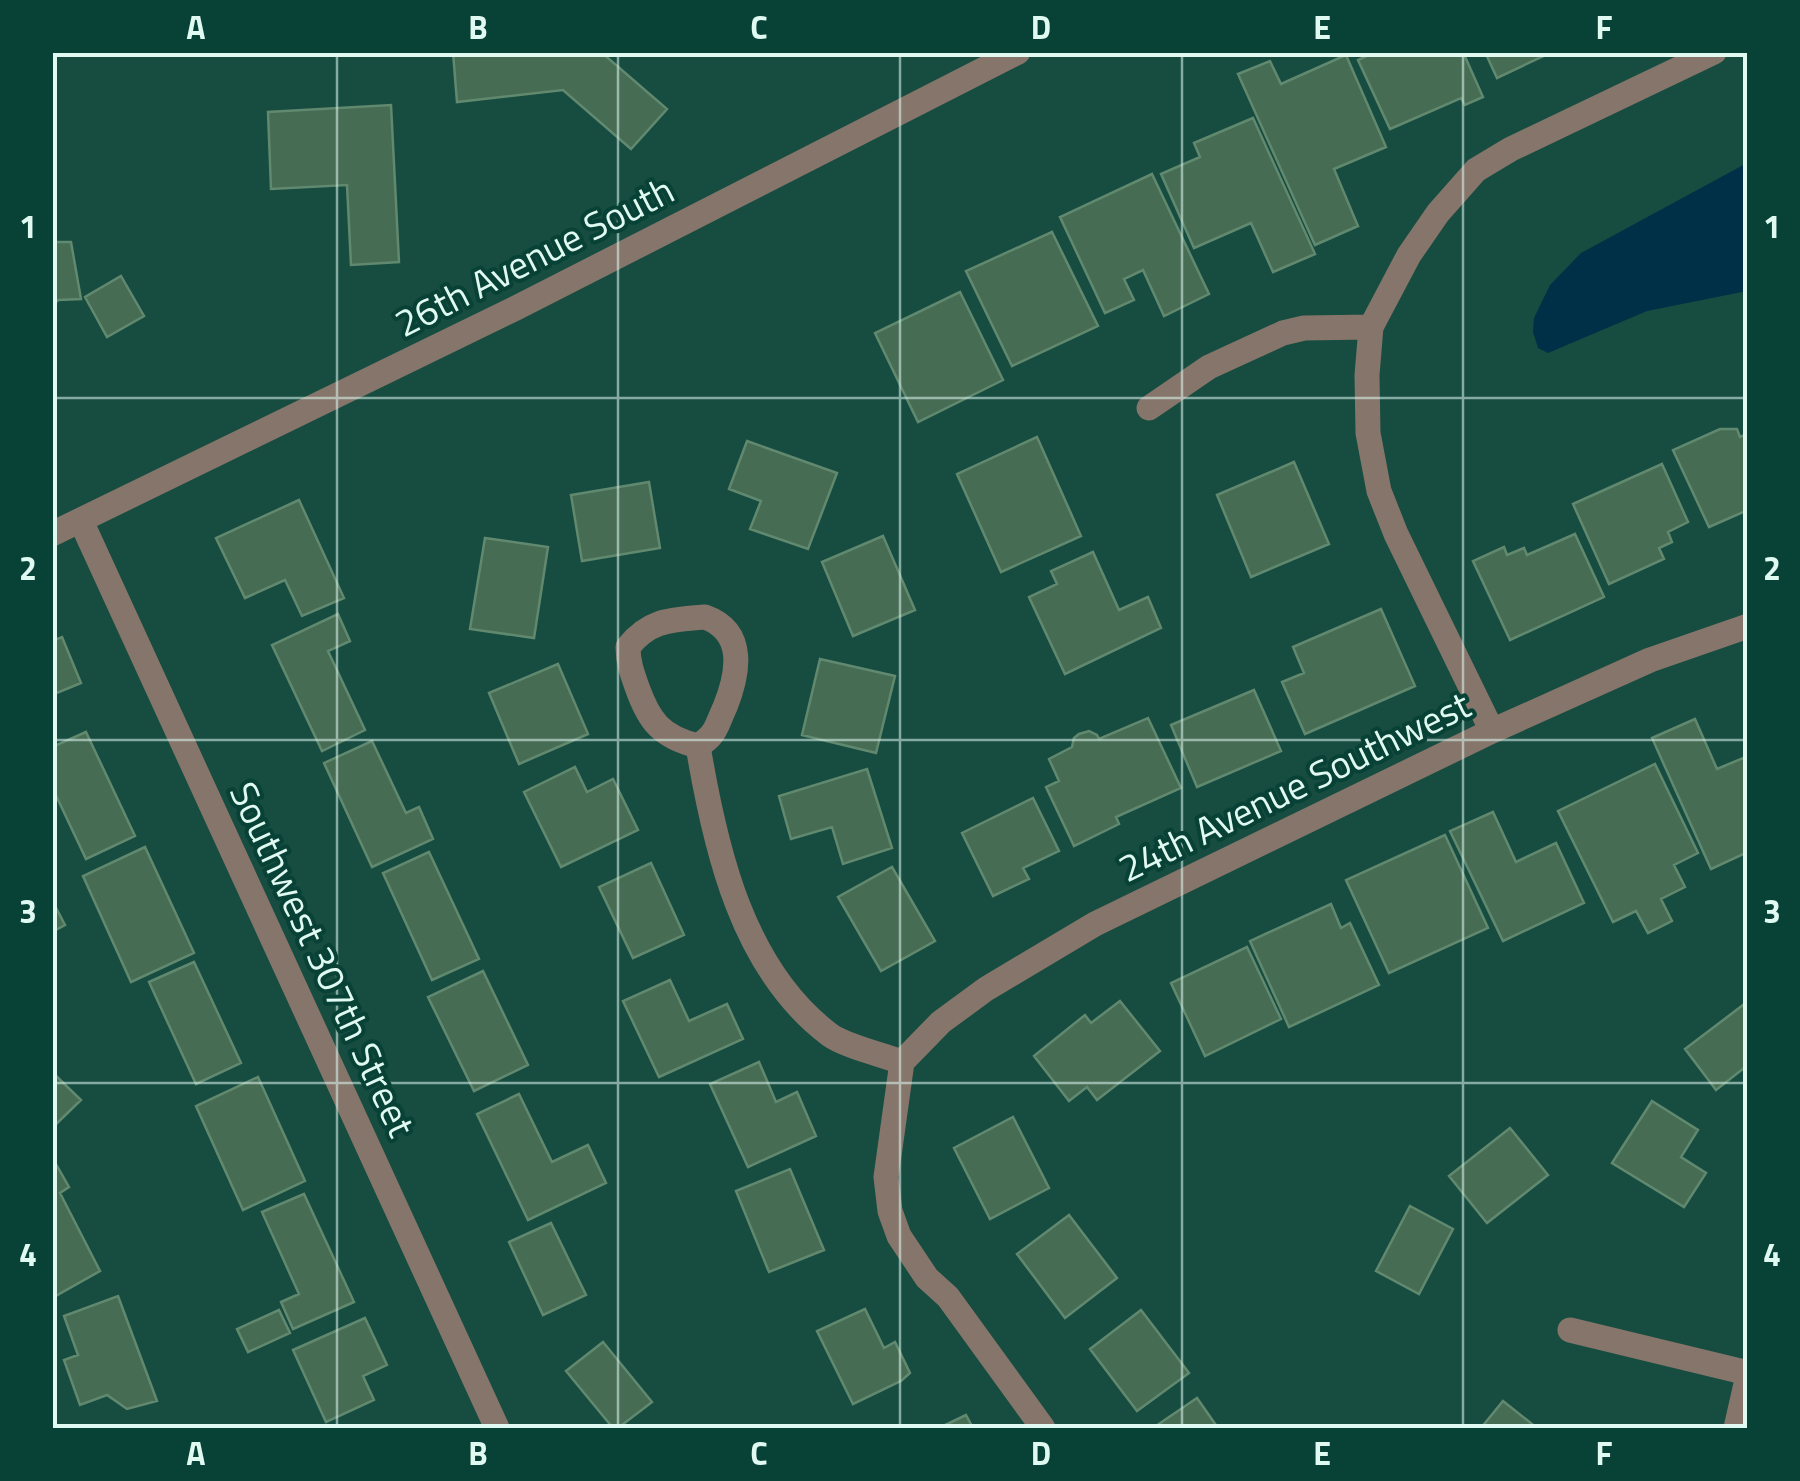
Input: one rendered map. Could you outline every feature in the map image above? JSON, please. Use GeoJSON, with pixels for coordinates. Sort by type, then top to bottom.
{"type":"FeatureCollection","features":[{"type":"Feature","properties":{"kind":"street","name":"26th Avenue South"},"geometry":{"type":"LineString","coordinates":[[52,534],[514,310],[1018,52]]}},
{"type":"Feature","properties":{"kind":"street"},"geometry":{"type":"LineString","coordinates":[[1492,731],[1379,492],[1368,433],[1366,375],[1371,327],[1408,255],[1476,170],[1511,148],[1714,52]]}},
{"type":"Feature","properties":{"kind":"street"},"geometry":{"type":"LineString","coordinates":[[1149,408],[1209,367],[1283,333],[1304,328],[1371,327]]}},
{"type":"Feature","properties":{"kind":"street","name":"Southwest 307th Street"},"geometry":{"type":"LineString","coordinates":[[81,521],[497,1428]]}},
{"type":"Feature","properties":{"kind":"street"},"geometry":{"type":"LineString","coordinates":[[705,617],[723,627],[732,640],[738,663],[735,682],[712,737],[698,746],[678,740],[646,714],[628,661],[628,647],[648,626],[705,617]]}},
{"type":"Feature","properties":{"kind":"street","name":"24th Avenue Southwest"},"geometry":{"type":"LineString","coordinates":[[902,1062],[941,1022],[986,989],[1095,924],[1492,731],[1650,660],[1748,626]]}},
{"type":"Feature","properties":{"kind":"street"},"geometry":{"type":"LineString","coordinates":[[698,746],[723,864],[765,960],[794,1002],[833,1037],[902,1062],[886,1177],[890,1211],[899,1236],[1043,1428]]}},
{"type":"Feature","properties":{"kind":"street"},"geometry":{"type":"LineString","coordinates":[[1570,1330],[1748,1374],[1736,1428]]}},
{"type":"Feature","properties":{"kind":"water"},"geometry":{"type":"Polygon","coordinates":[[[1747,163],[1747,291],[1647,311],[1548,353],[1538,348],[1534,318],[1550,285],[1581,253],[1747,163]]]}},
{"type":"Feature","properties":{"kind":"building"},"geometry":{"type":"Polygon","coordinates":[[[453,52],[601,52],[667,109],[631,149],[563,90],[457,102],[453,52]]]}},
{"type":"Feature","properties":{"kind":"building"},"geometry":{"type":"Polygon","coordinates":[[[1370,52],[1463,52],[1483,97],[1465,105],[1461,98],[1390,129],[1358,60],[1370,52]]]}},
{"type":"Feature","properties":{"kind":"building"},"geometry":{"type":"Polygon","coordinates":[[[1485,52],[1552,52],[1497,78],[1485,52]]]}},
{"type":"Feature","properties":{"kind":"building"},"geometry":{"type":"Polygon","coordinates":[[[1346,55],[1386,147],[1334,169],[1358,226],[1315,245],[1238,74],[1270,61],[1281,84],[1346,55]]]}},
{"type":"Feature","properties":{"kind":"building"},"geometry":{"type":"Polygon","coordinates":[[[391,105],[399,262],[351,265],[347,185],[271,189],[268,112],[391,105]]]}},
{"type":"Feature","properties":{"kind":"building"},"geometry":{"type":"Polygon","coordinates":[[[1253,118],[1315,254],[1273,272],[1251,223],[1194,248],[1161,174],[1200,157],[1194,143],[1253,118]]]}},
{"type":"Feature","properties":{"kind":"building"},"geometry":{"type":"Polygon","coordinates":[[[1152,174],[1209,294],[1164,316],[1143,270],[1124,279],[1134,300],[1105,313],[1060,217],[1152,174]]]}},
{"type":"Feature","properties":{"kind":"building"},"geometry":{"type":"Polygon","coordinates":[[[1052,232],[1098,326],[1012,366],[966,271],[1052,232]]]}},
{"type":"Feature","properties":{"kind":"building"},"geometry":{"type":"Polygon","coordinates":[[[52,242],[71,242],[81,299],[58,300],[52,306],[52,242]]]}},
{"type":"Feature","properties":{"kind":"building"},"geometry":{"type":"Polygon","coordinates":[[[121,276],[144,316],[107,337],[85,297],[121,276]]]}},
{"type":"Feature","properties":{"kind":"building"},"geometry":{"type":"Polygon","coordinates":[[[960,292],[1003,380],[918,422],[875,333],[960,292]]]}},
{"type":"Feature","properties":{"kind":"building"},"geometry":{"type":"Polygon","coordinates":[[[1720,429],[1737,429],[1740,437],[1748,433],[1748,510],[1709,527],[1673,450],[1720,429]]]}},
{"type":"Feature","properties":{"kind":"building"},"geometry":{"type":"Polygon","coordinates":[[[1037,437],[1081,536],[1001,572],[957,474],[1037,437]]]}},
{"type":"Feature","properties":{"kind":"building"},"geometry":{"type":"Polygon","coordinates":[[[747,441],[837,473],[808,549],[750,529],[761,501],[729,489],[747,441]]]}},
{"type":"Feature","properties":{"kind":"building"},"geometry":{"type":"Polygon","coordinates":[[[1294,462],[1329,544],[1251,577],[1217,495],[1294,462]]]}},
{"type":"Feature","properties":{"kind":"building"},"geometry":{"type":"Polygon","coordinates":[[[1662,464],[1688,522],[1668,532],[1672,542],[1659,548],[1664,559],[1609,584],[1573,504],[1662,464]]]}},
{"type":"Feature","properties":{"kind":"building"},"geometry":{"type":"Polygon","coordinates":[[[649,482],[660,548],[582,561],[571,495],[649,482]]]}},
{"type":"Feature","properties":{"kind":"building"},"geometry":{"type":"Polygon","coordinates":[[[299,500],[344,598],[302,616],[285,580],[245,598],[216,538],[299,500]]]}},
{"type":"Feature","properties":{"kind":"building"},"geometry":{"type":"Polygon","coordinates":[[[1575,534],[1604,597],[1510,640],[1473,561],[1504,547],[1507,555],[1524,548],[1527,555],[1575,534]]]}},
{"type":"Feature","properties":{"kind":"building"},"geometry":{"type":"Polygon","coordinates":[[[883,536],[915,610],[853,636],[822,562],[883,536]]]}},
{"type":"Feature","properties":{"kind":"building"},"geometry":{"type":"Polygon","coordinates":[[[485,538],[548,547],[534,638],[470,629],[485,538]]]}},
{"type":"Feature","properties":{"kind":"building"},"geometry":{"type":"Polygon","coordinates":[[[1093,552],[1119,610],[1148,597],[1161,628],[1065,674],[1029,597],[1057,584],[1051,571],[1093,552]]]}},
{"type":"Feature","properties":{"kind":"building"},"geometry":{"type":"Polygon","coordinates":[[[1381,609],[1415,686],[1305,734],[1282,682],[1304,673],[1293,647],[1381,609]]]}},
{"type":"Feature","properties":{"kind":"building"},"geometry":{"type":"Polygon","coordinates":[[[338,614],[350,641],[328,651],[365,730],[322,751],[272,645],[338,614]]]}},
{"type":"Feature","properties":{"kind":"building"},"geometry":{"type":"Polygon","coordinates":[[[62,637],[81,683],[52,695],[52,641],[62,637]]]}},
{"type":"Feature","properties":{"kind":"building"},"geometry":{"type":"Polygon","coordinates":[[[820,659],[895,676],[876,753],[802,735],[820,659]]]}},
{"type":"Feature","properties":{"kind":"building"},"geometry":{"type":"Polygon","coordinates":[[[558,664],[588,734],[519,764],[489,693],[558,664]]]}},
{"type":"Feature","properties":{"kind":"building"},"geometry":{"type":"Polygon","coordinates":[[[1254,690],[1281,751],[1197,787],[1171,725],[1254,690]]]}},
{"type":"Feature","properties":{"kind":"building"},"geometry":{"type":"Polygon","coordinates":[[[1148,718],[1181,788],[1116,817],[1119,824],[1074,846],[1046,787],[1059,781],[1049,759],[1072,747],[1079,734],[1089,731],[1099,739],[1148,718]]]}},
{"type":"Feature","properties":{"kind":"building"},"geometry":{"type":"Polygon","coordinates":[[[1695,719],[1717,769],[1743,758],[1748,766],[1748,852],[1711,869],[1652,738],[1695,719]]]}},
{"type":"Feature","properties":{"kind":"building"},"geometry":{"type":"Polygon","coordinates":[[[86,732],[135,836],[86,859],[52,787],[52,747],[86,732]]]}},
{"type":"Feature","properties":{"kind":"building"},"geometry":{"type":"Polygon","coordinates":[[[372,741],[406,813],[419,807],[433,839],[372,867],[324,763],[372,741]]]}},
{"type":"Feature","properties":{"kind":"building"},"geometry":{"type":"Polygon","coordinates":[[[1655,764],[1698,853],[1674,865],[1685,887],[1661,899],[1672,921],[1648,933],[1636,911],[1613,922],[1558,811],[1655,764]]]}},
{"type":"Feature","properties":{"kind":"building"},"geometry":{"type":"Polygon","coordinates":[[[575,767],[587,792],[613,779],[638,830],[561,867],[524,792],[575,767]]]}},
{"type":"Feature","properties":{"kind":"building"},"geometry":{"type":"Polygon","coordinates":[[[867,769],[892,848],[843,864],[832,827],[791,839],[779,796],[867,769]]]}},
{"type":"Feature","properties":{"kind":"building"},"geometry":{"type":"Polygon","coordinates":[[[1033,798],[1059,851],[1023,868],[1029,879],[993,896],[962,833],[1033,798]]]}},
{"type":"Feature","properties":{"kind":"building"},"geometry":{"type":"Polygon","coordinates":[[[1493,812],[1516,862],[1556,843],[1584,903],[1503,941],[1450,831],[1493,812]]]}},
{"type":"Feature","properties":{"kind":"building"},"geometry":{"type":"Polygon","coordinates":[[[1445,835],[1488,928],[1389,973],[1346,880],[1445,835]]]}},
{"type":"Feature","properties":{"kind":"building"},"geometry":{"type":"Polygon","coordinates":[[[145,847],[194,953],[131,982],[83,876],[145,847]]]}},
{"type":"Feature","properties":{"kind":"building"},"geometry":{"type":"Polygon","coordinates":[[[429,852],[479,959],[432,980],[383,873],[429,852]]]}},
{"type":"Feature","properties":{"kind":"building"},"geometry":{"type":"Polygon","coordinates":[[[651,863],[684,935],[633,958],[599,887],[651,863]]]}},
{"type":"Feature","properties":{"kind":"building"},"geometry":{"type":"Polygon","coordinates":[[[892,867],[935,941],[881,971],[838,897],[892,867]]]}},
{"type":"Feature","properties":{"kind":"building"},"geometry":{"type":"Polygon","coordinates":[[[52,900],[65,925],[52,932],[52,900]]]}},
{"type":"Feature","properties":{"kind":"building"},"geometry":{"type":"Polygon","coordinates":[[[1331,904],[1341,928],[1350,923],[1379,985],[1289,1027],[1250,941],[1331,904]]]}},
{"type":"Feature","properties":{"kind":"building"},"geometry":{"type":"Polygon","coordinates":[[[1247,947],[1281,1019],[1205,1056],[1171,983],[1247,947]]]}},
{"type":"Feature","properties":{"kind":"building"},"geometry":{"type":"Polygon","coordinates":[[[194,962],[241,1063],[196,1084],[149,982],[194,962]]]}},
{"type":"Feature","properties":{"kind":"building"},"geometry":{"type":"Polygon","coordinates":[[[483,971],[528,1065],[474,1091],[428,997],[483,971]]]}},
{"type":"Feature","properties":{"kind":"building"},"geometry":{"type":"Polygon","coordinates":[[[670,980],[689,1021],[727,1004],[743,1039],[659,1077],[623,1001],[670,980]]]}},
{"type":"Feature","properties":{"kind":"building"},"geometry":{"type":"Polygon","coordinates":[[[1120,1001],[1160,1051],[1097,1100],[1087,1087],[1069,1101],[1034,1056],[1085,1015],[1091,1023],[1120,1001]]]}},
{"type":"Feature","properties":{"kind":"building"},"geometry":{"type":"Polygon","coordinates":[[[1743,1005],[1748,1011],[1748,1065],[1716,1090],[1685,1049],[1743,1005]]]}},
{"type":"Feature","properties":{"kind":"building"},"geometry":{"type":"Polygon","coordinates":[[[759,1062],[776,1102],[797,1092],[816,1136],[748,1167],[710,1084],[759,1062]]]}},
{"type":"Feature","properties":{"kind":"building"},"geometry":{"type":"Polygon","coordinates":[[[52,1072],[81,1100],[52,1128],[52,1072]]]}},
{"type":"Feature","properties":{"kind":"building"},"geometry":{"type":"Polygon","coordinates":[[[258,1077],[305,1181],[243,1210],[196,1106],[258,1077]]]}},
{"type":"Feature","properties":{"kind":"building"},"geometry":{"type":"Polygon","coordinates":[[[519,1094],[552,1162],[588,1145],[606,1183],[528,1220],[477,1114],[519,1094]]]}},
{"type":"Feature","properties":{"kind":"building"},"geometry":{"type":"Polygon","coordinates":[[[1652,1101],[1698,1130],[1681,1157],[1706,1173],[1684,1207],[1612,1163],[1652,1101]]]}},
{"type":"Feature","properties":{"kind":"building"},"geometry":{"type":"Polygon","coordinates":[[[1013,1117],[1049,1188],[990,1219],[954,1148],[1013,1117]]]}},
{"type":"Feature","properties":{"kind":"building"},"geometry":{"type":"Polygon","coordinates":[[[1510,1128],[1548,1175],[1487,1223],[1449,1176],[1510,1128]]]}},
{"type":"Feature","properties":{"kind":"building"},"geometry":{"type":"Polygon","coordinates":[[[52,1157],[69,1187],[60,1193],[100,1271],[52,1298],[52,1157]]]}},
{"type":"Feature","properties":{"kind":"building"},"geometry":{"type":"Polygon","coordinates":[[[790,1169],[824,1250],[769,1272],[736,1191],[790,1169]]]}},
{"type":"Feature","properties":{"kind":"building"},"geometry":{"type":"Polygon","coordinates":[[[304,1194],[354,1302],[293,1329],[281,1302],[299,1294],[262,1212],[304,1194]]]}},
{"type":"Feature","properties":{"kind":"building"},"geometry":{"type":"Polygon","coordinates":[[[1410,1206],[1453,1229],[1419,1294],[1376,1271],[1410,1206]]]}},
{"type":"Feature","properties":{"kind":"building"},"geometry":{"type":"Polygon","coordinates":[[[1069,1215],[1117,1278],[1065,1318],[1017,1254],[1069,1215]]]}},
{"type":"Feature","properties":{"kind":"building"},"geometry":{"type":"Polygon","coordinates":[[[551,1223],[586,1295],[543,1315],[509,1242],[551,1223]]]}},
{"type":"Feature","properties":{"kind":"building"},"geometry":{"type":"Polygon","coordinates":[[[118,1296],[157,1401],[127,1409],[107,1395],[80,1405],[64,1360],[78,1355],[64,1316],[118,1296]]]}},
{"type":"Feature","properties":{"kind":"building"},"geometry":{"type":"Polygon","coordinates":[[[865,1309],[884,1348],[895,1342],[910,1373],[853,1404],[817,1331],[865,1309]]]}},
{"type":"Feature","properties":{"kind":"building"},"geometry":{"type":"Polygon","coordinates":[[[279,1310],[290,1333],[248,1352],[237,1329],[279,1310]]]}},
{"type":"Feature","properties":{"kind":"building"},"geometry":{"type":"Polygon","coordinates":[[[1141,1310],[1189,1373],[1137,1411],[1090,1349],[1141,1310]]]}},
{"type":"Feature","properties":{"kind":"building"},"geometry":{"type":"Polygon","coordinates":[[[365,1318],[387,1365],[363,1376],[374,1400],[326,1422],[293,1350],[365,1318]]]}},
{"type":"Feature","properties":{"kind":"building"},"geometry":{"type":"Polygon","coordinates":[[[603,1342],[652,1402],[618,1428],[613,1428],[566,1371],[603,1342]]]}},
{"type":"Feature","properties":{"kind":"building"},"geometry":{"type":"Polygon","coordinates":[[[1197,1398],[1218,1428],[1153,1428],[1197,1398]]]}},
{"type":"Feature","properties":{"kind":"building"},"geometry":{"type":"Polygon","coordinates":[[[1503,1401],[1537,1428],[1481,1428],[1503,1401]]]}},
{"type":"Feature","properties":{"kind":"building"},"geometry":{"type":"Polygon","coordinates":[[[966,1415],[973,1428],[939,1428],[966,1415]]]}}]}
